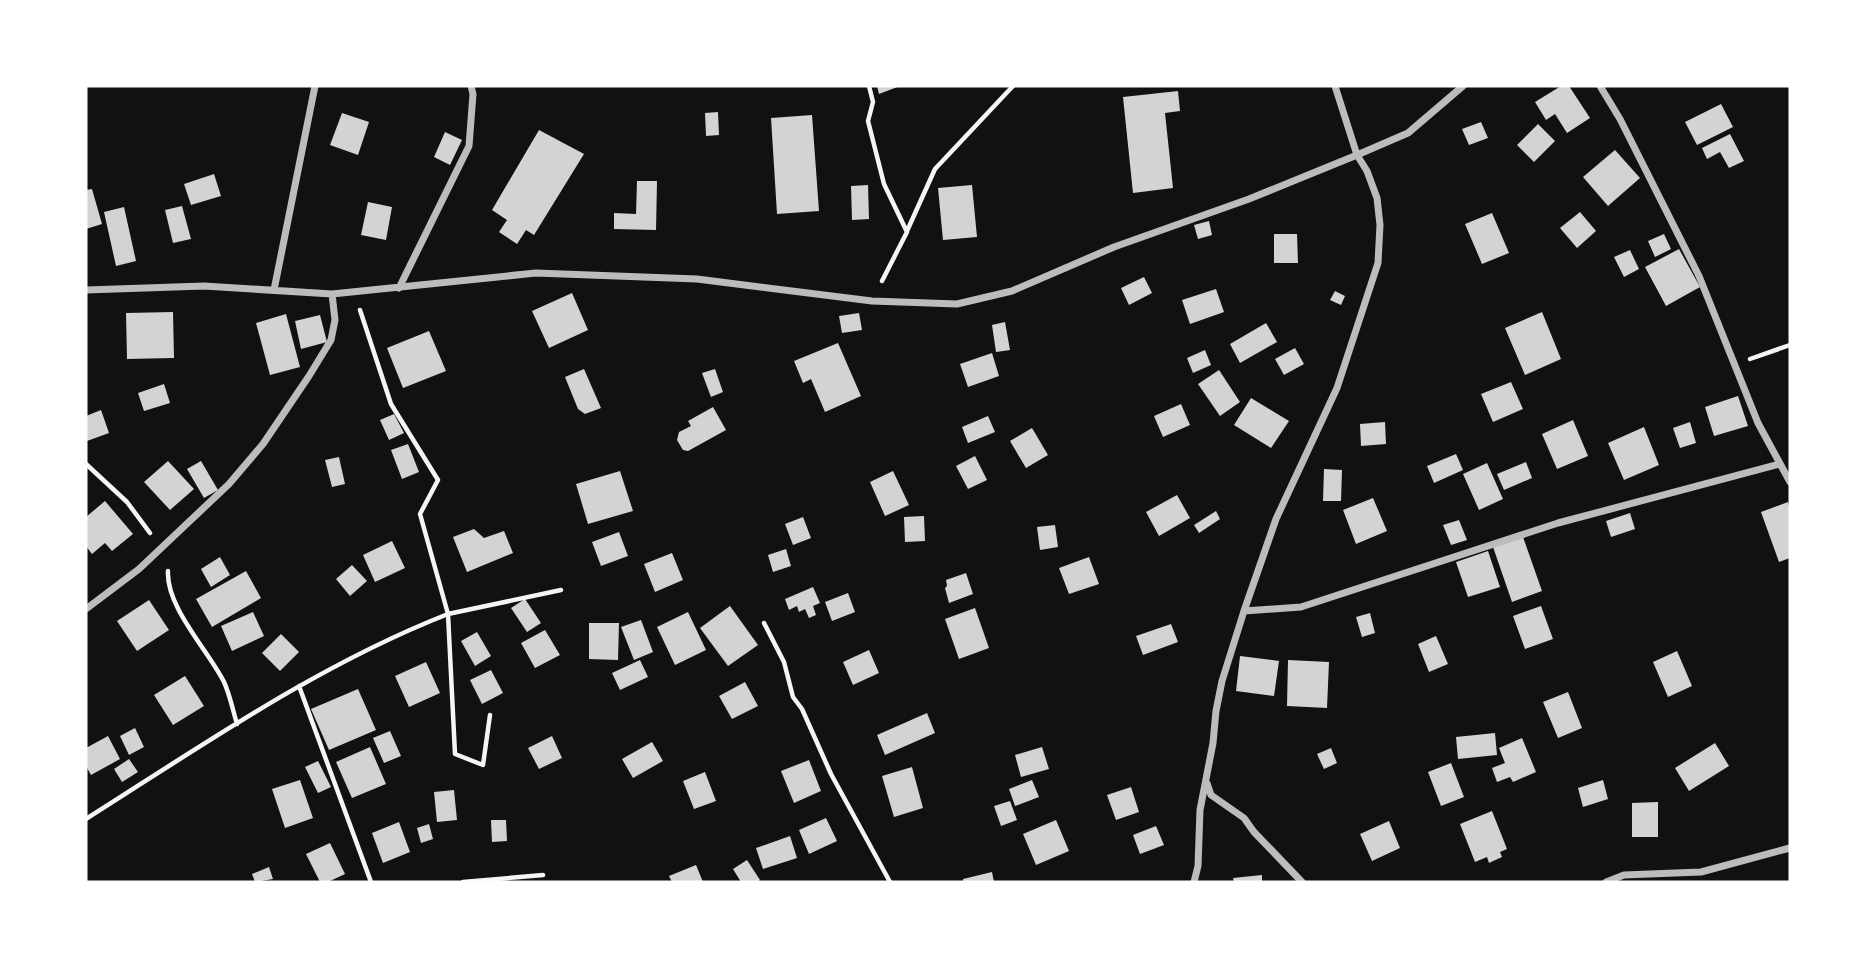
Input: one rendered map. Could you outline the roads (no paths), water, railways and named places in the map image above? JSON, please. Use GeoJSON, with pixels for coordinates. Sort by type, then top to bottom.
{"type":"FeatureCollection","features":[{"type":"Feature","properties":{"kind":"street"},"geometry":{"type":"LineString","coordinates":[[274,290],[316,86]]}},
{"type":"Feature","properties":{"kind":"street"},"geometry":{"type":"LineString","coordinates":[[398,288],[469,146],[473,94],[471,86]]}},
{"type":"Feature","properties":{"kind":"street"},"geometry":{"type":"LineString","coordinates":[[1194,882],[1198,866],[1200,810],[1222,681],[1276,519],[1336,388],[1378,263],[1380,225],[1377,198],[1367,171],[1357,155],[1335,86]]}},
{"type":"Feature","properties":{"kind":"street"},"geometry":{"type":"LineString","coordinates":[[86,290],[204,286],[332,294],[536,273],[697,279],[872,301],[957,304],[1012,291],[1114,247],[1249,199],[1357,155],[1408,133],[1463,86]]}},
{"type":"Feature","properties":{"kind":"street"},"geometry":{"type":"LineString","coordinates":[[1600,86],[1620,119],[1699,276],[1758,423],[1790,482]]}},
{"type":"Feature","properties":{"kind":"street"},"geometry":{"type":"LineString","coordinates":[[86,609],[139,569],[229,484],[263,444],[310,376],[331,340],[335,320],[332,294]]}},
{"type":"Feature","properties":{"kind":"street"},"geometry":{"type":"LineString","coordinates":[[1244,611],[1301,607],[1558,523],[1780,464]]}},
{"type":"Feature","properties":{"kind":"street"},"geometry":{"type":"LineString","coordinates":[[1206,779],[1211,795],[1244,818],[1302,882]]}},
{"type":"Feature","properties":{"kind":"street"},"geometry":{"type":"LineString","coordinates":[[1606,882],[1624,875],[1701,872],[1790,848]]}}]}
